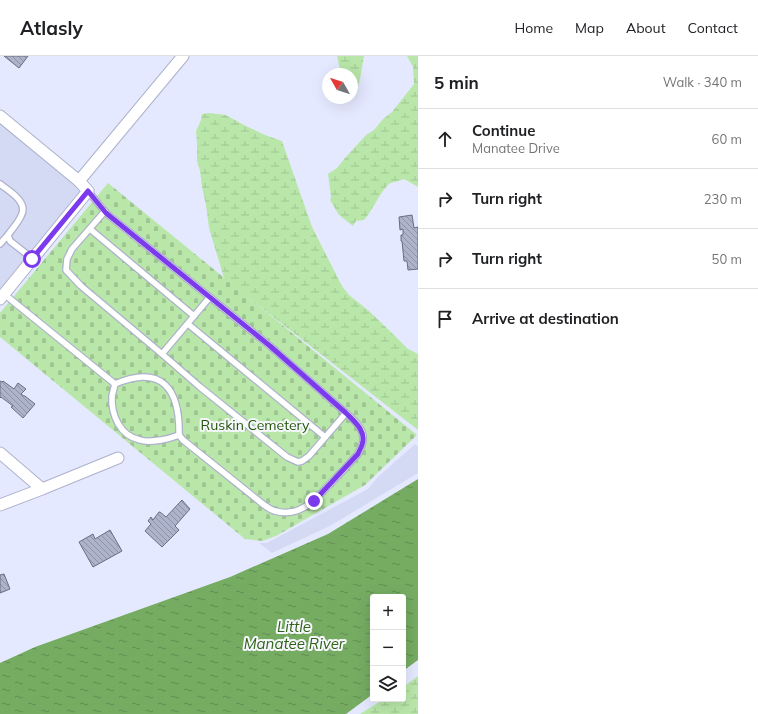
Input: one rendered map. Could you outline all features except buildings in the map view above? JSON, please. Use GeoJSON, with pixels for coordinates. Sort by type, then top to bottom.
{"type":"FeatureCollection","features":[{"type":"Feature","properties":{"kind":"street"},"geometry":{"type":"LineString","coordinates":[[79,181],[183,56]]}},
{"type":"Feature","properties":{"kind":"street"},"geometry":{"type":"LineString","coordinates":[[0,116],[79,181],[88,191],[2,297]]}},
{"type":"Feature","properties":{"kind":"street"},"geometry":{"type":"LineString","coordinates":[[0,453],[42,489]]}},
{"type":"Feature","properties":{"kind":"street"},"geometry":{"type":"LineString","coordinates":[[0,505],[118,458]]}},
{"type":"Feature","properties":{"kind":"lane"},"geometry":{"type":"LineString","coordinates":[[0,184],[21,202],[23,209],[22,216],[0,244]]}},
{"type":"Feature","properties":{"kind":"lane"},"geometry":{"type":"LineString","coordinates":[[88,191],[105,211],[270,346],[346,413],[356,423],[362,432],[362,445],[358,454],[314,501],[303,508],[294,511],[274,511],[264,505],[183,440],[180,435],[180,425],[175,399],[171,391],[163,383],[155,378],[135,377],[115,384]]}},
{"type":"Feature","properties":{"kind":"lane"},"geometry":{"type":"LineString","coordinates":[[105,211],[72,249],[67,259],[66,270],[81,286],[200,387],[287,457],[298,462],[309,456],[346,413]]}},
{"type":"Feature","properties":{"kind":"lane"},"geometry":{"type":"LineString","coordinates":[[90,228],[194,316]]}},
{"type":"Feature","properties":{"kind":"lane"},"geometry":{"type":"LineString","coordinates":[[8,235],[10,241],[32,259]]}},
{"type":"Feature","properties":{"kind":"lane"},"geometry":{"type":"LineString","coordinates":[[2,297],[115,384]]}},
{"type":"Feature","properties":{"kind":"lane"},"geometry":{"type":"LineString","coordinates":[[162,354],[210,297]]}},
{"type":"Feature","properties":{"kind":"lane"},"geometry":{"type":"LineString","coordinates":[[188,324],[325,437]]}},
{"type":"Feature","properties":{"kind":"lane"},"geometry":{"type":"LineString","coordinates":[[115,384],[112,397],[114,417],[119,426],[127,434],[139,440],[153,441],[180,435]]}},
{"type":"Feature","properties":{"kind":"shaded area"},"geometry":{"type":"Polygon","coordinates":[[[0,123],[75,184],[80,191],[0,289],[0,123]]]}},
{"type":"Feature","properties":{"kind":"shaded area"},"geometry":{"type":"Polygon","coordinates":[[[415,444],[418,447],[418,473],[330,526],[272,553],[259,543],[267,543],[368,489],[378,477],[415,444]]]}},
{"type":"Feature","properties":{"kind":"green space"},"geometry":{"type":"Polygon","coordinates":[[[337,56],[364,56],[358,86],[358,68],[340,68],[337,56]]]}},
{"type":"Feature","properties":{"kind":"green space"},"geometry":{"type":"Polygon","coordinates":[[[407,56],[418,56],[418,187],[404,179],[389,184],[364,220],[356,221],[353,226],[339,215],[330,200],[331,197],[328,174],[337,168],[366,135],[374,130],[383,119],[392,112],[414,84],[413,67],[407,56]]]}},
{"type":"Feature","properties":{"kind":"green space"},"geometry":{"type":"Polygon","coordinates":[[[210,113],[226,115],[265,135],[282,141],[312,227],[342,286],[349,295],[369,311],[408,349],[418,354],[418,430],[224,278],[209,228],[197,161],[196,131],[202,114],[210,113]]]}},
{"type":"Feature","properties":{"kind":"green space","name":"Ruskin Cemetery"},"geometry":{"type":"Polygon","coordinates":[[[108,183],[417,435],[365,485],[276,536],[262,541],[245,539],[0,337],[0,313],[108,183]]]}},
{"type":"Feature","properties":{"kind":"green space"},"geometry":{"type":"Polygon","coordinates":[[[418,676],[418,714],[360,714],[379,702],[406,702],[406,685],[418,676]]]}},
{"type":"Feature","properties":{"kind":"water","name":"Little Manatee River"},"geometry":{"type":"Polygon","coordinates":[[[418,479],[418,660],[406,669],[406,594],[370,594],[370,696],[346,714],[0,714],[0,663],[35,647],[230,577],[328,534],[418,479]]]}},
{"type":"Feature","properties":{"kind":"route"},"geometry":{"type":"LineString","coordinates":[[32,259],[88,191],[106,213],[270,346],[346,413],[356,423],[362,432],[362,445],[358,454],[314,501]]}}]}
